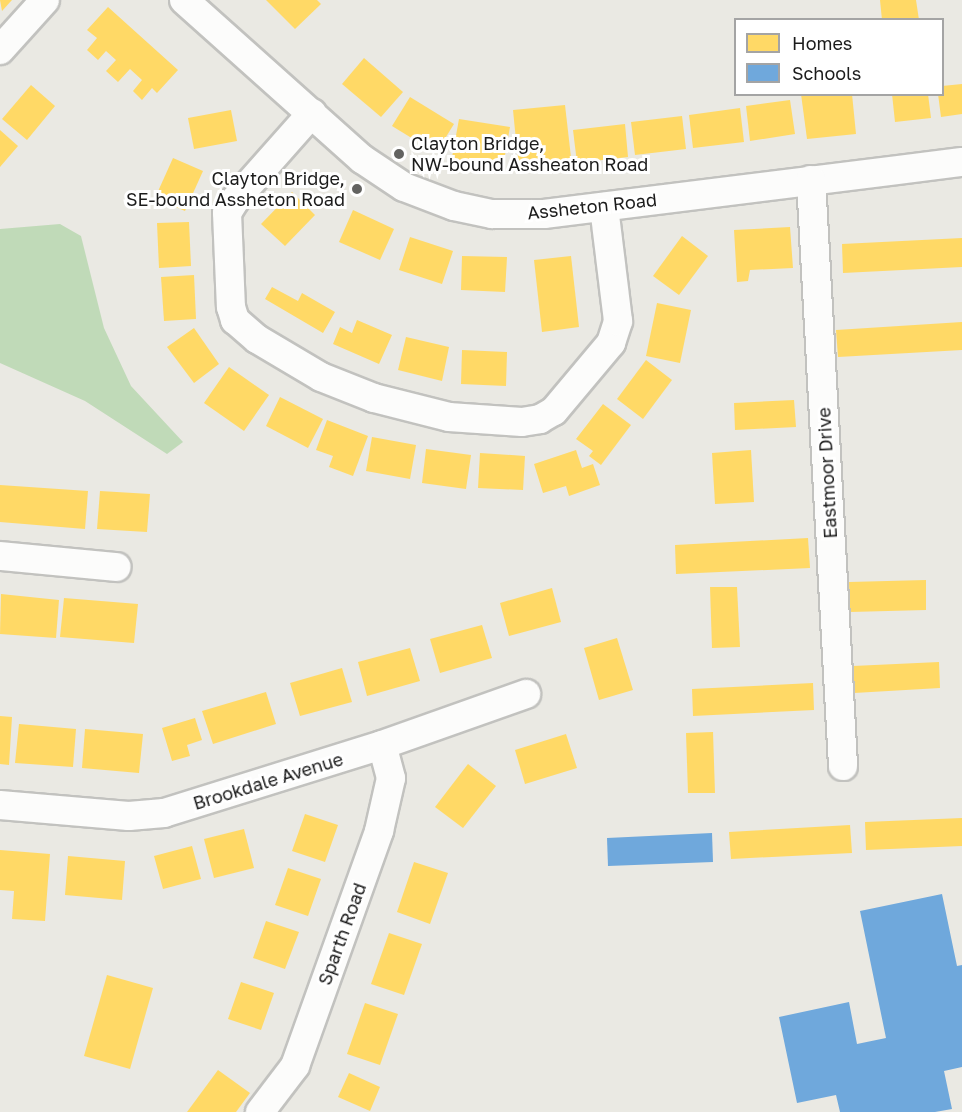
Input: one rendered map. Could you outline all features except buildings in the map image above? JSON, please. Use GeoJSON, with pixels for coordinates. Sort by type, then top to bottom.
{"type":"FeatureCollection","features":[{"type":"Feature","properties":{"kind":"street"},"geometry":{"type":"LineString","coordinates":[[0,50],[45,0]]}},
{"type":"Feature","properties":{"kind":"street","name":"Assheton Road"},"geometry":{"type":"LineString","coordinates":[[184,0],[362,159],[404,187],[454,206],[492,214],[544,214],[962,162]]}},
{"type":"Feature","properties":{"kind":"street"},"geometry":{"type":"LineString","coordinates":[[312,114],[226,213],[231,307],[235,320],[257,339],[321,377],[374,398],[449,417],[522,422],[540,419],[554,411],[611,343],[618,321],[604,207]]}},
{"type":"Feature","properties":{"kind":"street","name":"Eastmoor Drive"},"geometry":{"type":"LineString","coordinates":[[811,180],[843,765]]}},
{"type":"Feature","properties":{"kind":"street"},"geometry":{"type":"LineString","coordinates":[[0,556],[116,567]]}},
{"type":"Feature","properties":{"kind":"street","name":"Brookdale Avenue"},"geometry":{"type":"LineString","coordinates":[[0,805],[129,816],[164,813],[382,746],[526,694]]}},
{"type":"Feature","properties":{"kind":"street","name":"Sparth Road"},"geometry":{"type":"LineString","coordinates":[[260,1112],[296,1066],[379,831],[391,778],[382,746]]}},
{"type":"Feature","properties":{"kind":"green space"},"geometry":{"type":"Polygon","coordinates":[[[60,224],[81,236],[104,328],[131,386],[183,442],[167,454],[85,401],[0,363],[0,229],[60,224]]]}},
{"type":"Feature","properties":{"kind":"place","name":"Clayton Bridge, NW-bound Assheaton Road"},"geometry":{"type":"Point","coordinates":[399,154]}},
{"type":"Feature","properties":{"kind":"place","name":"Clayton Bridge, SE-bound Assheton Road"},"geometry":{"type":"Point","coordinates":[357,189]}}]}
